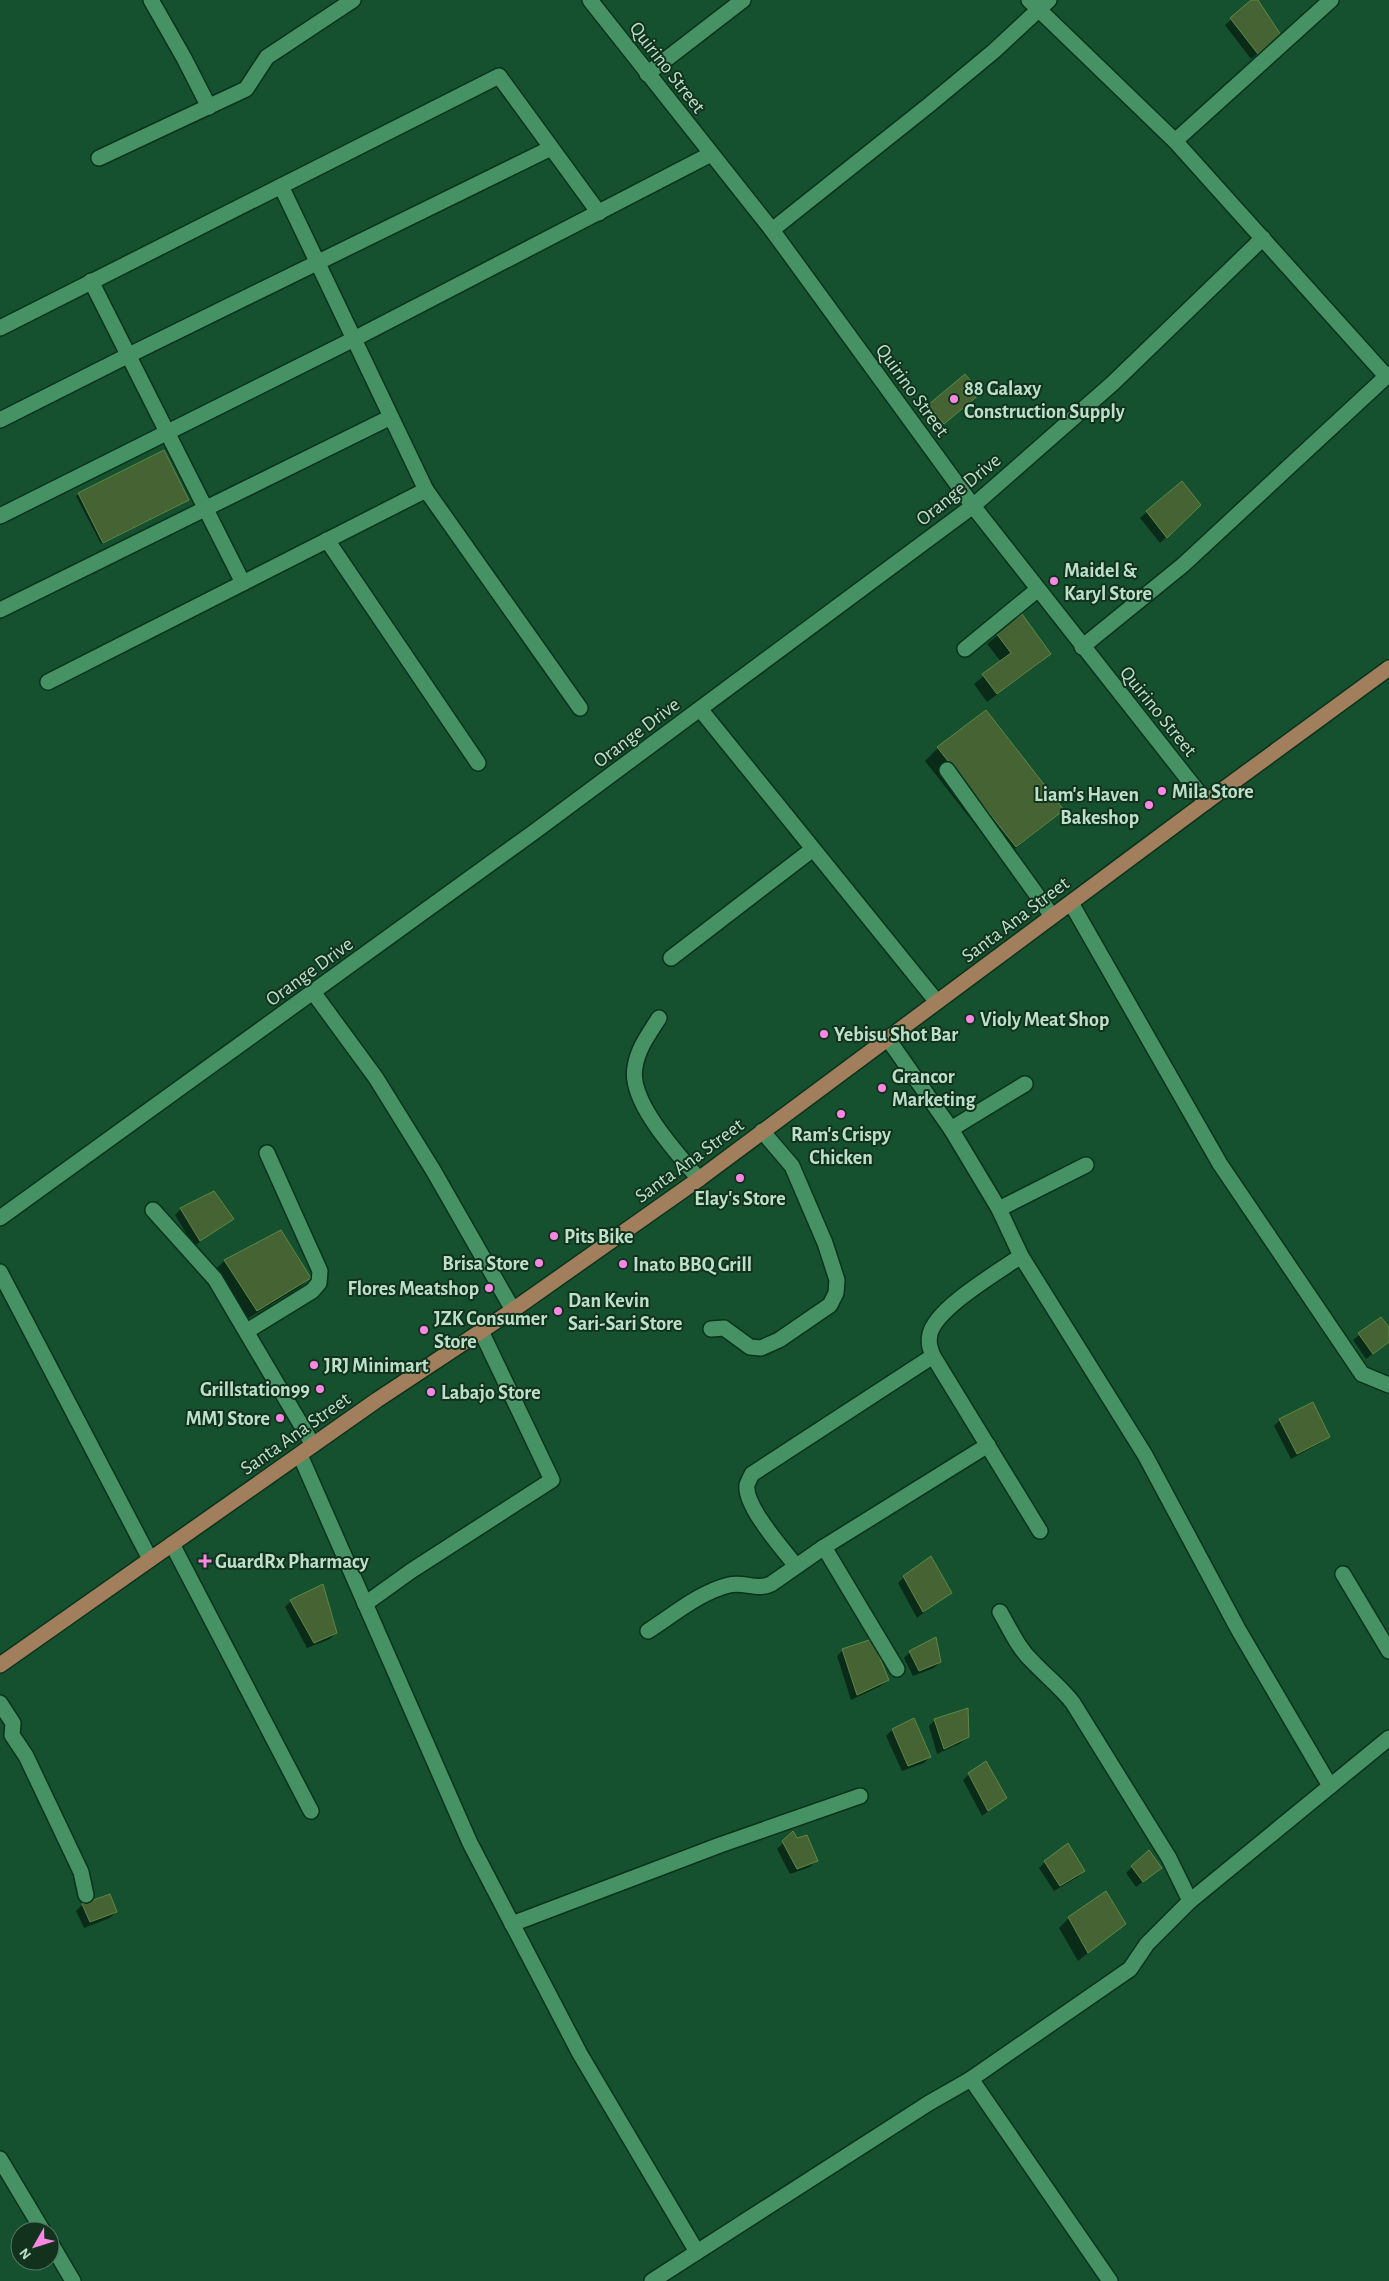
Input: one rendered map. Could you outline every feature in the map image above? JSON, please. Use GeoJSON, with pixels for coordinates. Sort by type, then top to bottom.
{"type":"FeatureCollection","features":[{"type":"Feature","properties":{"kind":"main road","name":"Santa Ana Street"},"geometry":{"type":"LineString","coordinates":[[0,1664],[313,1445],[513,1310],[698,1179],[1389,668]]}},
{"type":"Feature","properties":{"kind":"street"},"geometry":{"type":"LineString","coordinates":[[151,0],[209,107]]}},
{"type":"Feature","properties":{"kind":"street"},"geometry":{"type":"LineString","coordinates":[[100,158],[246,89],[267,58],[354,0]]}},
{"type":"Feature","properties":{"kind":"street","name":"Quirino Street"},"geometry":{"type":"LineString","coordinates":[[590,0],[772,230],[973,506],[1037,590],[1206,802]]}},
{"type":"Feature","properties":{"kind":"street"},"geometry":{"type":"LineString","coordinates":[[648,74],[743,0]]}},
{"type":"Feature","properties":{"kind":"street"},"geometry":{"type":"LineString","coordinates":[[1175,141],[1331,0]]}},
{"type":"Feature","properties":{"kind":"street"},"geometry":{"type":"LineString","coordinates":[[772,230],[929,105],[1039,3],[1175,141],[1388,375],[1183,565],[1082,647]]}},
{"type":"Feature","properties":{"kind":"street"},"geometry":{"type":"LineString","coordinates":[[0,328],[499,76],[599,213]]}},
{"type":"Feature","properties":{"kind":"street"},"geometry":{"type":"LineString","coordinates":[[0,420],[551,148]]}},
{"type":"Feature","properties":{"kind":"street"},"geometry":{"type":"LineString","coordinates":[[0,516],[354,340],[711,154]]}},
{"type":"Feature","properties":{"kind":"street"},"geometry":{"type":"LineString","coordinates":[[281,186],[426,490],[580,708]]}},
{"type":"Feature","properties":{"kind":"street","name":"Orange Drive"},"geometry":{"type":"LineString","coordinates":[[0,1218],[700,709],[973,506],[1113,383],[1263,238]]}},
{"type":"Feature","properties":{"kind":"street"},"geometry":{"type":"LineString","coordinates":[[91,281],[244,583]]}},
{"type":"Feature","properties":{"kind":"street"},"geometry":{"type":"LineString","coordinates":[[0,610],[391,417]]}},
{"type":"Feature","properties":{"kind":"street"},"geometry":{"type":"LineString","coordinates":[[48,682],[426,490]]}},
{"type":"Feature","properties":{"kind":"street"},"geometry":{"type":"LineString","coordinates":[[327,540],[478,763]]}},
{"type":"Feature","properties":{"kind":"street"},"geometry":{"type":"LineString","coordinates":[[965,649],[1037,590]]}},
{"type":"Feature","properties":{"kind":"street"},"geometry":{"type":"LineString","coordinates":[[700,709],[937,1002]]}},
{"type":"Feature","properties":{"kind":"street"},"geometry":{"type":"LineString","coordinates":[[947,770],[1052,916]]}},
{"type":"Feature","properties":{"kind":"street"},"geometry":{"type":"LineString","coordinates":[[671,958],[813,849]]}},
{"type":"Feature","properties":{"kind":"street"},"geometry":{"type":"LineString","coordinates":[[1071,903],[1220,1164],[1362,1374],[1389,1385]]}},
{"type":"Feature","properties":{"kind":"street"},"geometry":{"type":"LineString","coordinates":[[313,992],[376,1078],[433,1170],[513,1310]]}},
{"type":"Feature","properties":{"kind":"street"},"geometry":{"type":"LineString","coordinates":[[659,1018],[640,1048],[634,1069],[638,1090],[650,1116],[662,1134],[698,1179]]}},
{"type":"Feature","properties":{"kind":"street"},"geometry":{"type":"LineString","coordinates":[[888,1039],[951,1129],[999,1209],[1021,1256],[1145,1455],[1238,1629],[1330,1786]]}},
{"type":"Feature","properties":{"kind":"street"},"geometry":{"type":"LineString","coordinates":[[951,1129],[1025,1084]]}},
{"type":"Feature","properties":{"kind":"street"},"geometry":{"type":"LineString","coordinates":[[711,1329],[724,1328],[750,1347],[761,1348],[779,1340],[830,1305],[836,1293],[837,1280],[825,1243],[792,1166],[762,1131]]}},
{"type":"Feature","properties":{"kind":"street"},"geometry":{"type":"LineString","coordinates":[[247,1331],[312,1291],[319,1283],[320,1271],[267,1153]]}},
{"type":"Feature","properties":{"kind":"street"},"geometry":{"type":"LineString","coordinates":[[999,1209],[1086,1165]]}},
{"type":"Feature","properties":{"kind":"street"},"geometry":{"type":"LineString","coordinates":[[153,1210],[215,1279],[313,1445]]}},
{"type":"Feature","properties":{"kind":"street"},"geometry":{"type":"LineString","coordinates":[[1021,1256],[943,1312],[930,1333],[928,1345],[1040,1531]]}},
{"type":"Feature","properties":{"kind":"street"},"geometry":{"type":"LineString","coordinates":[[0,1272],[150,1559]]}},
{"type":"Feature","properties":{"kind":"street"},"geometry":{"type":"LineString","coordinates":[[365,1604],[411,1571],[552,1480],[481,1331]]}},
{"type":"Feature","properties":{"kind":"street"},"geometry":{"type":"LineString","coordinates":[[796,1566],[757,1514],[749,1497],[747,1486],[752,1474],[933,1356]]}},
{"type":"Feature","properties":{"kind":"street"},"geometry":{"type":"LineString","coordinates":[[648,1631],[715,1590],[731,1584],[765,1587],[824,1546],[988,1445]]}},
{"type":"Feature","properties":{"kind":"street"},"geometry":{"type":"LineString","coordinates":[[300,1454],[470,1843],[580,2054],[697,2252]]}},
{"type":"Feature","properties":{"kind":"street"},"geometry":{"type":"LineString","coordinates":[[172,1544],[311,1811]]}},
{"type":"Feature","properties":{"kind":"street"},"geometry":{"type":"LineString","coordinates":[[824,1546],[897,1669]]}},
{"type":"Feature","properties":{"kind":"street"},"geometry":{"type":"LineString","coordinates":[[1343,1574],[1389,1652]]}},
{"type":"Feature","properties":{"kind":"street"},"geometry":{"type":"LineString","coordinates":[[1000,1612],[1021,1648],[1031,1661],[1063,1689],[1073,1703],[1169,1858],[1190,1901]]}},
{"type":"Feature","properties":{"kind":"street"},"geometry":{"type":"LineString","coordinates":[[0,1703],[13,1723],[12,1735],[26,1756],[81,1872],[86,1895]]}},
{"type":"Feature","properties":{"kind":"street"},"geometry":{"type":"LineString","coordinates":[[652,2281],[929,2103],[971,2079],[1130,1969],[1148,1944],[1190,1901],[1389,1738]]}},
{"type":"Feature","properties":{"kind":"street"},"geometry":{"type":"LineString","coordinates":[[512,1924],[720,1845],[860,1796]]}},
{"type":"Feature","properties":{"kind":"street"},"geometry":{"type":"LineString","coordinates":[[971,2079],[1110,2281]]}},
{"type":"Feature","properties":{"kind":"street"},"geometry":{"type":"LineString","coordinates":[[0,2160],[38,2221]]}},
{"type":"Feature","properties":{"kind":"street"},"geometry":{"type":"LineString","coordinates":[[60,2260],[72,2281]]}},
{"type":"Feature","properties":{"kind":"building"},"geometry":{"type":"Polygon","coordinates":[[[1251,0],[1258,0],[1281,35],[1258,54],[1230,18],[1251,0]]]}},
{"type":"Feature","properties":{"kind":"building","name":"88 Galaxy Construction Supply"},"geometry":{"type":"Polygon","coordinates":[[[965,374],[981,393],[944,424],[928,405],[965,374]]]}},
{"type":"Feature","properties":{"kind":"building"},"geometry":{"type":"Polygon","coordinates":[[[164,450],[189,500],[103,543],[78,493],[164,450]]]}},
{"type":"Feature","properties":{"kind":"building"},"geometry":{"type":"Polygon","coordinates":[[[1182,481],[1201,505],[1167,538],[1146,511],[1182,481]]]}},
{"type":"Feature","properties":{"kind":"building"},"geometry":{"type":"Polygon","coordinates":[[[1022,614],[1051,654],[997,694],[982,674],[1011,653],[996,633],[1022,614]]]}},
{"type":"Feature","properties":{"kind":"building"},"geometry":{"type":"Polygon","coordinates":[[[986,710],[1064,810],[1016,847],[937,747],[986,710]]]}},
{"type":"Feature","properties":{"kind":"building"},"geometry":{"type":"Polygon","coordinates":[[[214,1191],[234,1219],[200,1241],[180,1208],[214,1191]]]}},
{"type":"Feature","properties":{"kind":"building"},"geometry":{"type":"Polygon","coordinates":[[[281,1230],[311,1278],[257,1311],[224,1260],[281,1230]]]}},
{"type":"Feature","properties":{"kind":"building"},"geometry":{"type":"Polygon","coordinates":[[[1381,1317],[1389,1327],[1389,1342],[1373,1354],[1358,1333],[1381,1317]]]}},
{"type":"Feature","properties":{"kind":"building"},"geometry":{"type":"Polygon","coordinates":[[[1313,1402],[1330,1437],[1297,1454],[1279,1419],[1313,1402]]]}},
{"type":"Feature","properties":{"kind":"building"},"geometry":{"type":"Polygon","coordinates":[[[931,1556],[952,1593],[923,1612],[903,1576],[931,1556]]]}},
{"type":"Feature","properties":{"kind":"building"},"geometry":{"type":"Polygon","coordinates":[[[323,1584],[337,1633],[314,1643],[290,1600],[323,1584]]]}},
{"type":"Feature","properties":{"kind":"building"},"geometry":{"type":"Polygon","coordinates":[[[936,1637],[941,1662],[919,1671],[909,1651],[936,1637]]]}},
{"type":"Feature","properties":{"kind":"building"},"geometry":{"type":"Polygon","coordinates":[[[872,1639],[889,1680],[857,1695],[842,1649],[872,1639]]]}},
{"type":"Feature","properties":{"kind":"building"},"geometry":{"type":"Polygon","coordinates":[[[968,1708],[969,1737],[944,1749],[934,1719],[968,1708]]]}},
{"type":"Feature","properties":{"kind":"building"},"geometry":{"type":"Polygon","coordinates":[[[914,1718],[931,1757],[908,1766],[892,1729],[914,1718]]]}},
{"type":"Feature","properties":{"kind":"building"},"geometry":{"type":"Polygon","coordinates":[[[986,1761],[1007,1798],[988,1811],[968,1773],[986,1761]]]}},
{"type":"Feature","properties":{"kind":"building"},"geometry":{"type":"Polygon","coordinates":[[[793,1831],[797,1838],[807,1835],[818,1861],[797,1869],[782,1841],[793,1831]]]}},
{"type":"Feature","properties":{"kind":"building"},"geometry":{"type":"Polygon","coordinates":[[[1068,1843],[1085,1871],[1060,1886],[1044,1861],[1068,1843]]]}},
{"type":"Feature","properties":{"kind":"building"},"geometry":{"type":"Polygon","coordinates":[[[1149,1850],[1162,1868],[1143,1882],[1131,1866],[1149,1850]]]}},
{"type":"Feature","properties":{"kind":"building"},"geometry":{"type":"Polygon","coordinates":[[[1106,1891],[1126,1924],[1088,1953],[1068,1917],[1106,1891]]]}},
{"type":"Feature","properties":{"kind":"building"},"geometry":{"type":"Polygon","coordinates":[[[110,1894],[117,1912],[90,1922],[82,1904],[110,1894]]]}},
{"type":"Feature","properties":{"kind":"place","name":"88 Galaxy Construction Supply"},"geometry":{"type":"Point","coordinates":[954,399]}},
{"type":"Feature","properties":{"kind":"place","name":"Maidel & Karyl Store"},"geometry":{"type":"Point","coordinates":[1054,581]}},
{"type":"Feature","properties":{"kind":"place","name":"Mila Store"},"geometry":{"type":"Point","coordinates":[1162,791]}},
{"type":"Feature","properties":{"kind":"place","name":"Liam's Haven Bakeshop"},"geometry":{"type":"Point","coordinates":[1149,805]}},
{"type":"Feature","properties":{"kind":"place","name":"Violy Meat Shop"},"geometry":{"type":"Point","coordinates":[970,1019]}},
{"type":"Feature","properties":{"kind":"place","name":"Yebisu Shot Bar"},"geometry":{"type":"Point","coordinates":[824,1034]}},
{"type":"Feature","properties":{"kind":"place","name":"Grancor Marketing"},"geometry":{"type":"Point","coordinates":[882,1088]}},
{"type":"Feature","properties":{"kind":"place","name":"Ram's Crispy Chicken"},"geometry":{"type":"Point","coordinates":[841,1114]}},
{"type":"Feature","properties":{"kind":"place","name":"Elay's Store"},"geometry":{"type":"Point","coordinates":[740,1178]}},
{"type":"Feature","properties":{"kind":"place","name":"Pits Bike"},"geometry":{"type":"Point","coordinates":[554,1236]}},
{"type":"Feature","properties":{"kind":"place","name":"Brisa Store"},"geometry":{"type":"Point","coordinates":[539,1263]}},
{"type":"Feature","properties":{"kind":"place","name":"Inato BBQ Grill"},"geometry":{"type":"Point","coordinates":[623,1264]}},
{"type":"Feature","properties":{"kind":"place","name":"Flores Meatshop"},"geometry":{"type":"Point","coordinates":[489,1288]}},
{"type":"Feature","properties":{"kind":"place","name":"Dan Kevin Sari-Sari Store"},"geometry":{"type":"Point","coordinates":[558,1311]}},
{"type":"Feature","properties":{"kind":"place","name":"JZK Consumer Store"},"geometry":{"type":"Point","coordinates":[424,1330]}},
{"type":"Feature","properties":{"kind":"place","name":"JRJ Minimart"},"geometry":{"type":"Point","coordinates":[314,1365]}},
{"type":"Feature","properties":{"kind":"place","name":"Grillstation99"},"geometry":{"type":"Point","coordinates":[320,1389]}},
{"type":"Feature","properties":{"kind":"place","name":"Labajo Store"},"geometry":{"type":"Point","coordinates":[431,1392]}},
{"type":"Feature","properties":{"kind":"place","name":"MMJ Store"},"geometry":{"type":"Point","coordinates":[280,1418]}},
{"type":"Feature","properties":{"kind":"place","name":"GuardRx Pharmacy"},"geometry":{"type":"Point","coordinates":[205,1561]}}]}
